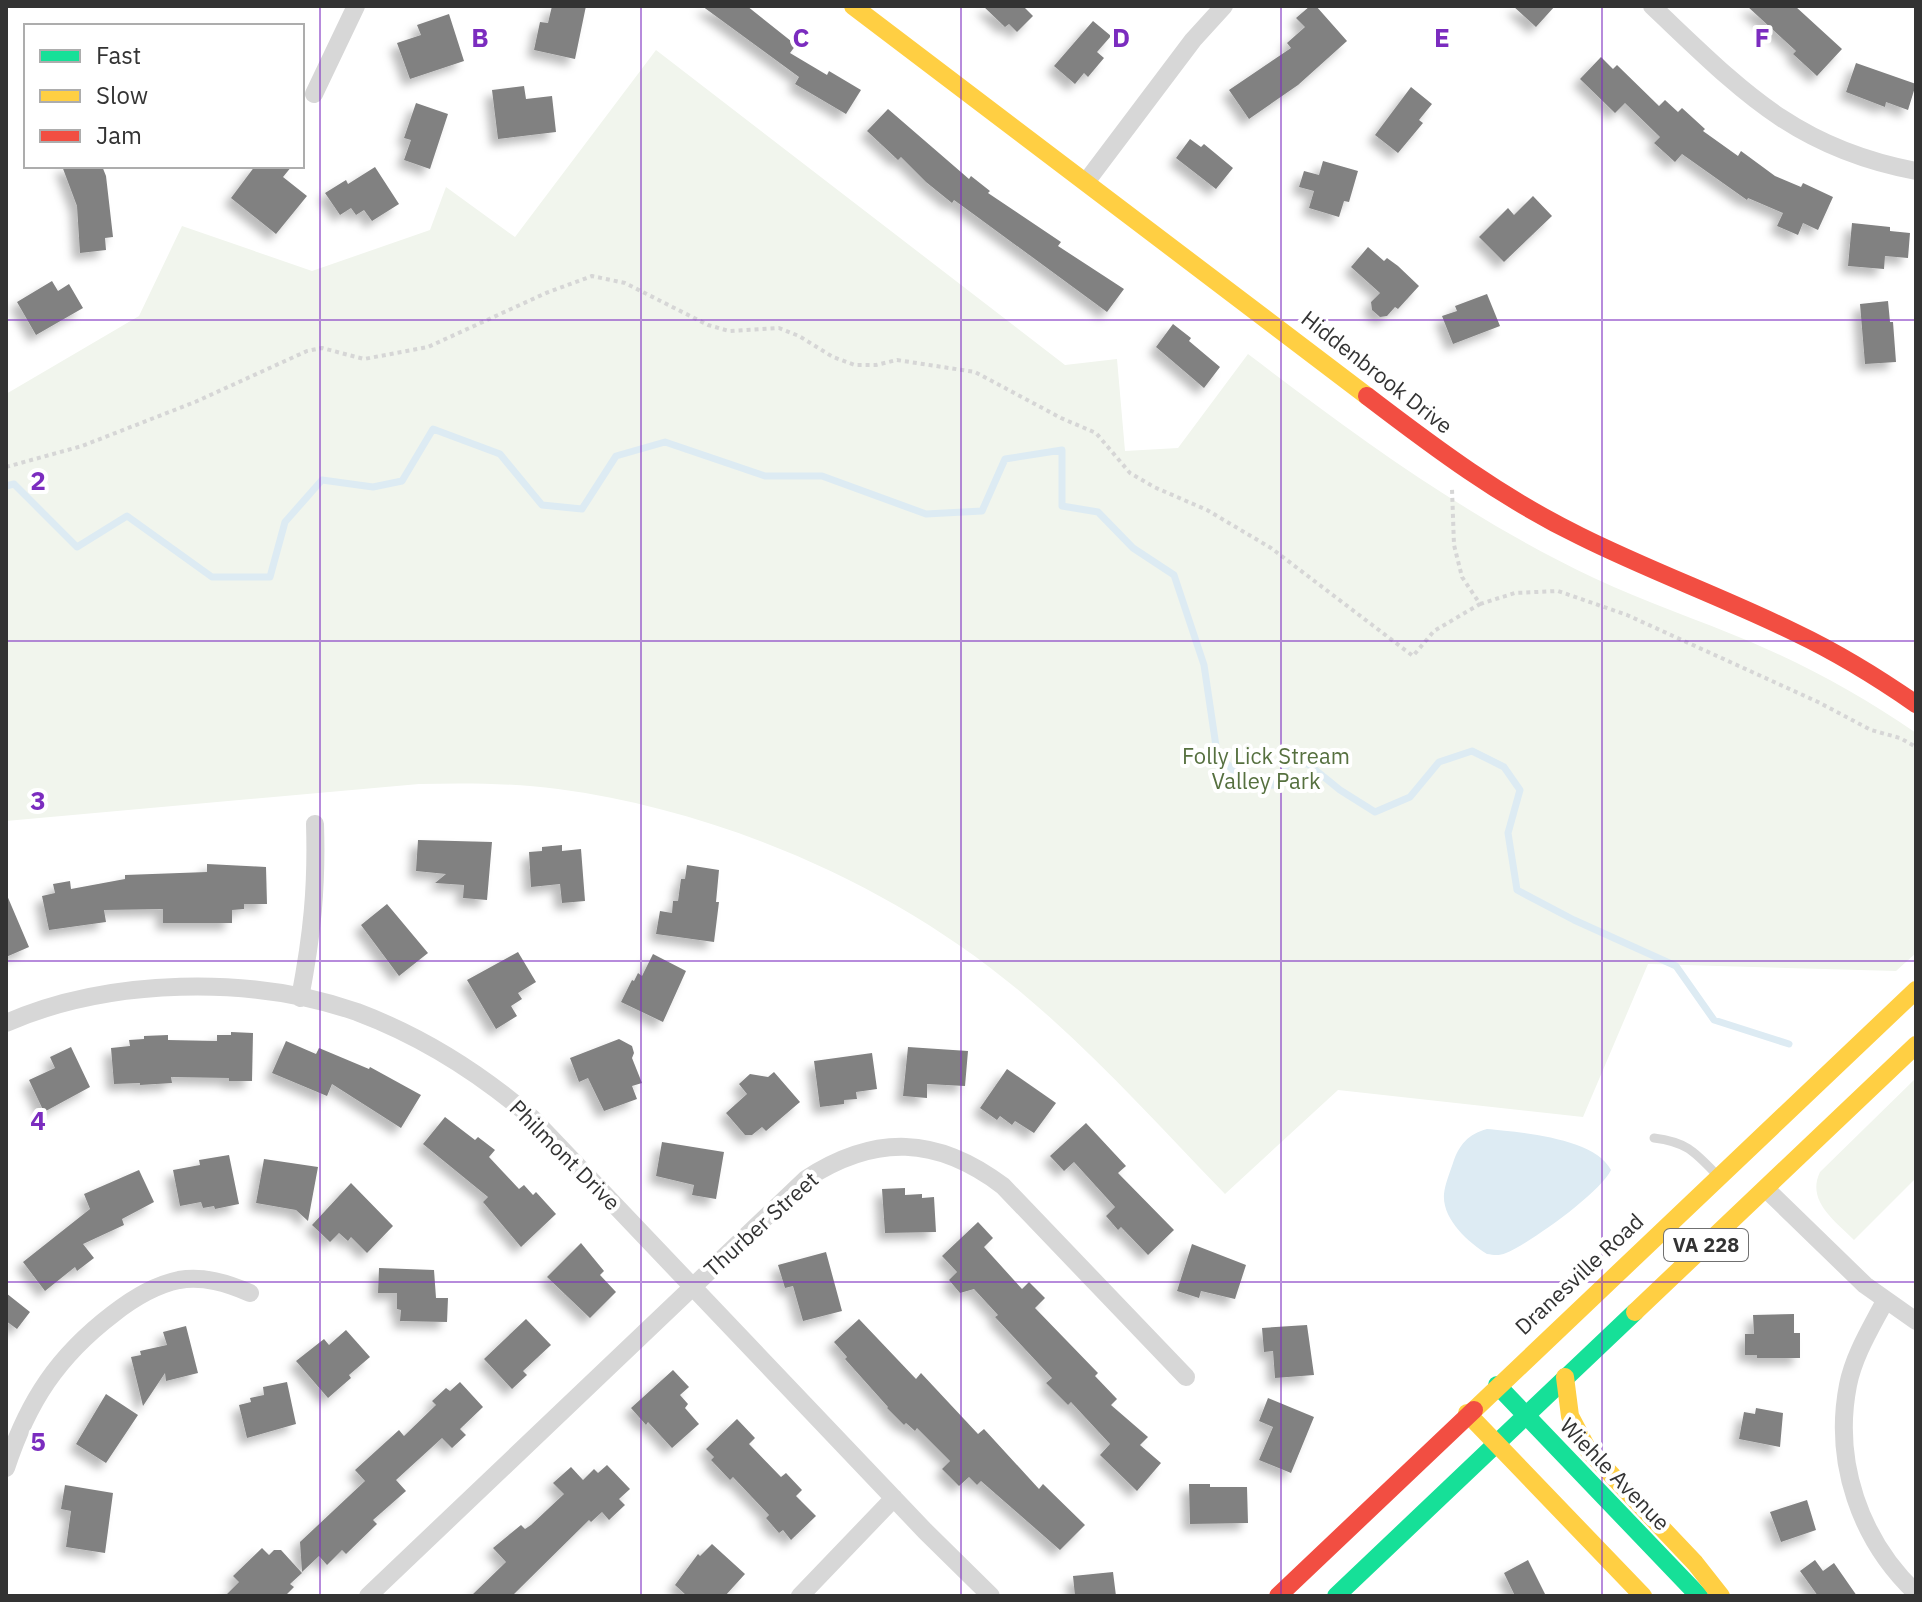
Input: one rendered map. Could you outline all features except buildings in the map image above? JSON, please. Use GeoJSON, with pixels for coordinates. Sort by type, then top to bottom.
{"type":"FeatureCollection","features":[{"type":"Feature","properties":{"kind":"main road","name":"Hiddenbrook Drive"},"geometry":{"type":"LineString","coordinates":[[853,6],[1466,471],[1531,511],[1585,538],[1772,620],[1844,657],[1916,704]]}},
{"type":"Feature","properties":{"kind":"main road","name":"Dranesville Road"},"geometry":{"type":"LineString","coordinates":[[1278,1596],[1467,1413],[1916,990]]}},
{"type":"Feature","properties":{"kind":"main road","name":"VA 228"},"geometry":{"type":"LineString","coordinates":[[1336,1596],[1916,1045]]}},
{"type":"Feature","properties":{"kind":"main road"},"geometry":{"type":"LineString","coordinates":[[1565,1377],[1564,1400],[1575,1433],[1695,1563],[1721,1596]]}},
{"type":"Feature","properties":{"kind":"main road","name":"Wiehle Avenue"},"geometry":{"type":"LineString","coordinates":[[1497,1385],[1699,1596]]}},
{"type":"Feature","properties":{"kind":"main road"},"geometry":{"type":"LineString","coordinates":[[1467,1413],[1643,1596]]}},
{"type":"Feature","properties":{"kind":"street"},"geometry":{"type":"LineString","coordinates":[[314,94],[356,6]]}},
{"type":"Feature","properties":{"kind":"street"},"geometry":{"type":"LineString","coordinates":[[1086,182],[1193,40],[1224,6]]}},
{"type":"Feature","properties":{"kind":"street"},"geometry":{"type":"LineString","coordinates":[[1652,6],[1744,92],[1795,128],[1836,149],[1884,165],[1916,171]]}},
{"type":"Feature","properties":{"kind":"street"},"geometry":{"type":"LineString","coordinates":[[300,998],[313,932],[317,875],[315,824]]}},
{"type":"Feature","properties":{"kind":"street","name":"Philmont Drive"},"geometry":{"type":"LineString","coordinates":[[6,1023],[63,1004],[118,993],[166,987],[215,987],[300,998],[356,1012],[440,1051],[501,1091],[532,1118],[991,1596]]}},
{"type":"Feature","properties":{"kind":"street","name":"Thurber Street"},"geometry":{"type":"LineString","coordinates":[[368,1596],[806,1179],[830,1163],[878,1149],[908,1147],[936,1150],[963,1159],[1003,1186],[1186,1377]]}},
{"type":"Feature","properties":{"kind":"street"},"geometry":{"type":"LineString","coordinates":[[1766,1189],[1865,1285],[1916,1321]]}},
{"type":"Feature","properties":{"kind":"street"},"geometry":{"type":"LineString","coordinates":[[6,1468],[17,1433],[36,1396],[60,1362],[89,1333],[124,1306],[154,1288],[179,1280],[205,1279],[227,1283],[250,1293]]}},
{"type":"Feature","properties":{"kind":"street"},"geometry":{"type":"LineString","coordinates":[[1885,1301],[1859,1350],[1848,1384],[1844,1446],[1849,1480],[1877,1547],[1916,1593]]}},
{"type":"Feature","properties":{"kind":"street"},"geometry":{"type":"LineString","coordinates":[[800,1596],[894,1498]]}},
{"type":"Feature","properties":{"kind":"lane"},"geometry":{"type":"LineString","coordinates":[[1654,1138],[1680,1142],[1689,1147],[1718,1176]]}},
{"type":"Feature","properties":{"kind":"path"},"geometry":{"type":"LineString","coordinates":[[6,467],[82,446],[195,402],[307,351],[322,348],[364,359],[428,347],[546,293],[592,276],[625,283],[708,325],[729,331],[779,328],[799,336],[833,357],[855,365],[876,365],[897,360],[975,372],[1096,433],[1130,473],[1207,510],[1271,548],[1413,656],[1434,631],[1480,604],[1515,593],[1558,591],[1627,615],[1818,702],[1871,730],[1900,738],[1916,747]]}},
{"type":"Feature","properties":{"kind":"path"},"geometry":{"type":"LineString","coordinates":[[1466,471],[1451,490],[1454,545],[1462,577],[1480,604]]}},
{"type":"Feature","properties":{"kind":"green space","name":"Folly Lick Stream Valley Park"},"geometry":{"type":"Polygon","coordinates":[[[656,50],[1065,365],[1117,359],[1125,451],[1178,448],[1248,354],[1372,446],[1503,530],[1613,587],[1794,662],[1856,695],[1916,733],[1916,953],[1896,971],[1648,964],[1583,1117],[1338,1090],[1225,1194],[1076,1041],[973,955],[864,887],[805,859],[682,815],[558,789],[419,784],[6,821],[6,394],[139,316],[182,226],[312,271],[430,230],[446,187],[515,237],[656,50]]]}},
{"type":"Feature","properties":{"kind":"green space"},"geometry":{"type":"Polygon","coordinates":[[[1916,1078],[1916,1178],[1854,1240],[1831,1218],[1820,1201],[1817,1182],[1820,1172],[1916,1078]]]}},
{"type":"Feature","properties":{"kind":"shaded area"},"geometry":{"type":"Polygon","coordinates":[[[1487,1129],[1537,1135],[1573,1144],[1602,1159],[1611,1170],[1579,1204],[1547,1228],[1506,1253],[1487,1254],[1452,1221],[1444,1203],[1444,1194],[1461,1146],[1469,1137],[1487,1129]]]}},
{"type":"Feature","properties":{"kind":"waterway"},"geometry":{"type":"LineString","coordinates":[[6,486],[14,484],[77,547],[127,516],[212,577],[270,577],[285,522],[322,480],[373,487],[402,481],[433,429],[500,454],[542,505],[582,509],[616,456],[665,442],[765,476],[822,476],[926,514],[982,511],[1005,459],[1062,450],[1062,506],[1098,512],[1133,548],[1174,575],[1204,665],[1217,753],[1248,786],[1274,785],[1289,762],[1308,764],[1340,790],[1375,812],[1410,797],[1439,762],[1472,751],[1504,767],[1520,790],[1508,833],[1517,890],[1574,920],[1676,966],[1714,1020],[1789,1044]]}},
{"type":"Feature","properties":{"kind":"traffic: fast"},"geometry":{"type":"LineString","coordinates":[[1336,1596],[1635,1312]]}},
{"type":"Feature","properties":{"kind":"traffic: fast"},"geometry":{"type":"LineString","coordinates":[[1497,1385],[1699,1596]]}},
{"type":"Feature","properties":{"kind":"traffic: slow"},"geometry":{"type":"LineString","coordinates":[[853,6],[1367,396]]}},
{"type":"Feature","properties":{"kind":"traffic: slow"},"geometry":{"type":"LineString","coordinates":[[1474,1410],[1916,990]]}},
{"type":"Feature","properties":{"kind":"traffic: slow"},"geometry":{"type":"LineString","coordinates":[[1635,1312],[1916,1045]]}},
{"type":"Feature","properties":{"kind":"traffic: slow"},"geometry":{"type":"LineString","coordinates":[[1565,1377],[1570,1416],[1588,1450],[1695,1563],[1721,1596]]}},
{"type":"Feature","properties":{"kind":"traffic: slow"},"geometry":{"type":"LineString","coordinates":[[1467,1413],[1643,1596]]}},
{"type":"Feature","properties":{"kind":"traffic: jam"},"geometry":{"type":"LineString","coordinates":[[1367,396],[1470,471],[1551,521],[1606,549],[1812,641],[1916,704]]}},
{"type":"Feature","properties":{"kind":"traffic: jam"},"geometry":{"type":"LineString","coordinates":[[1278,1596],[1474,1410]]}}]}
